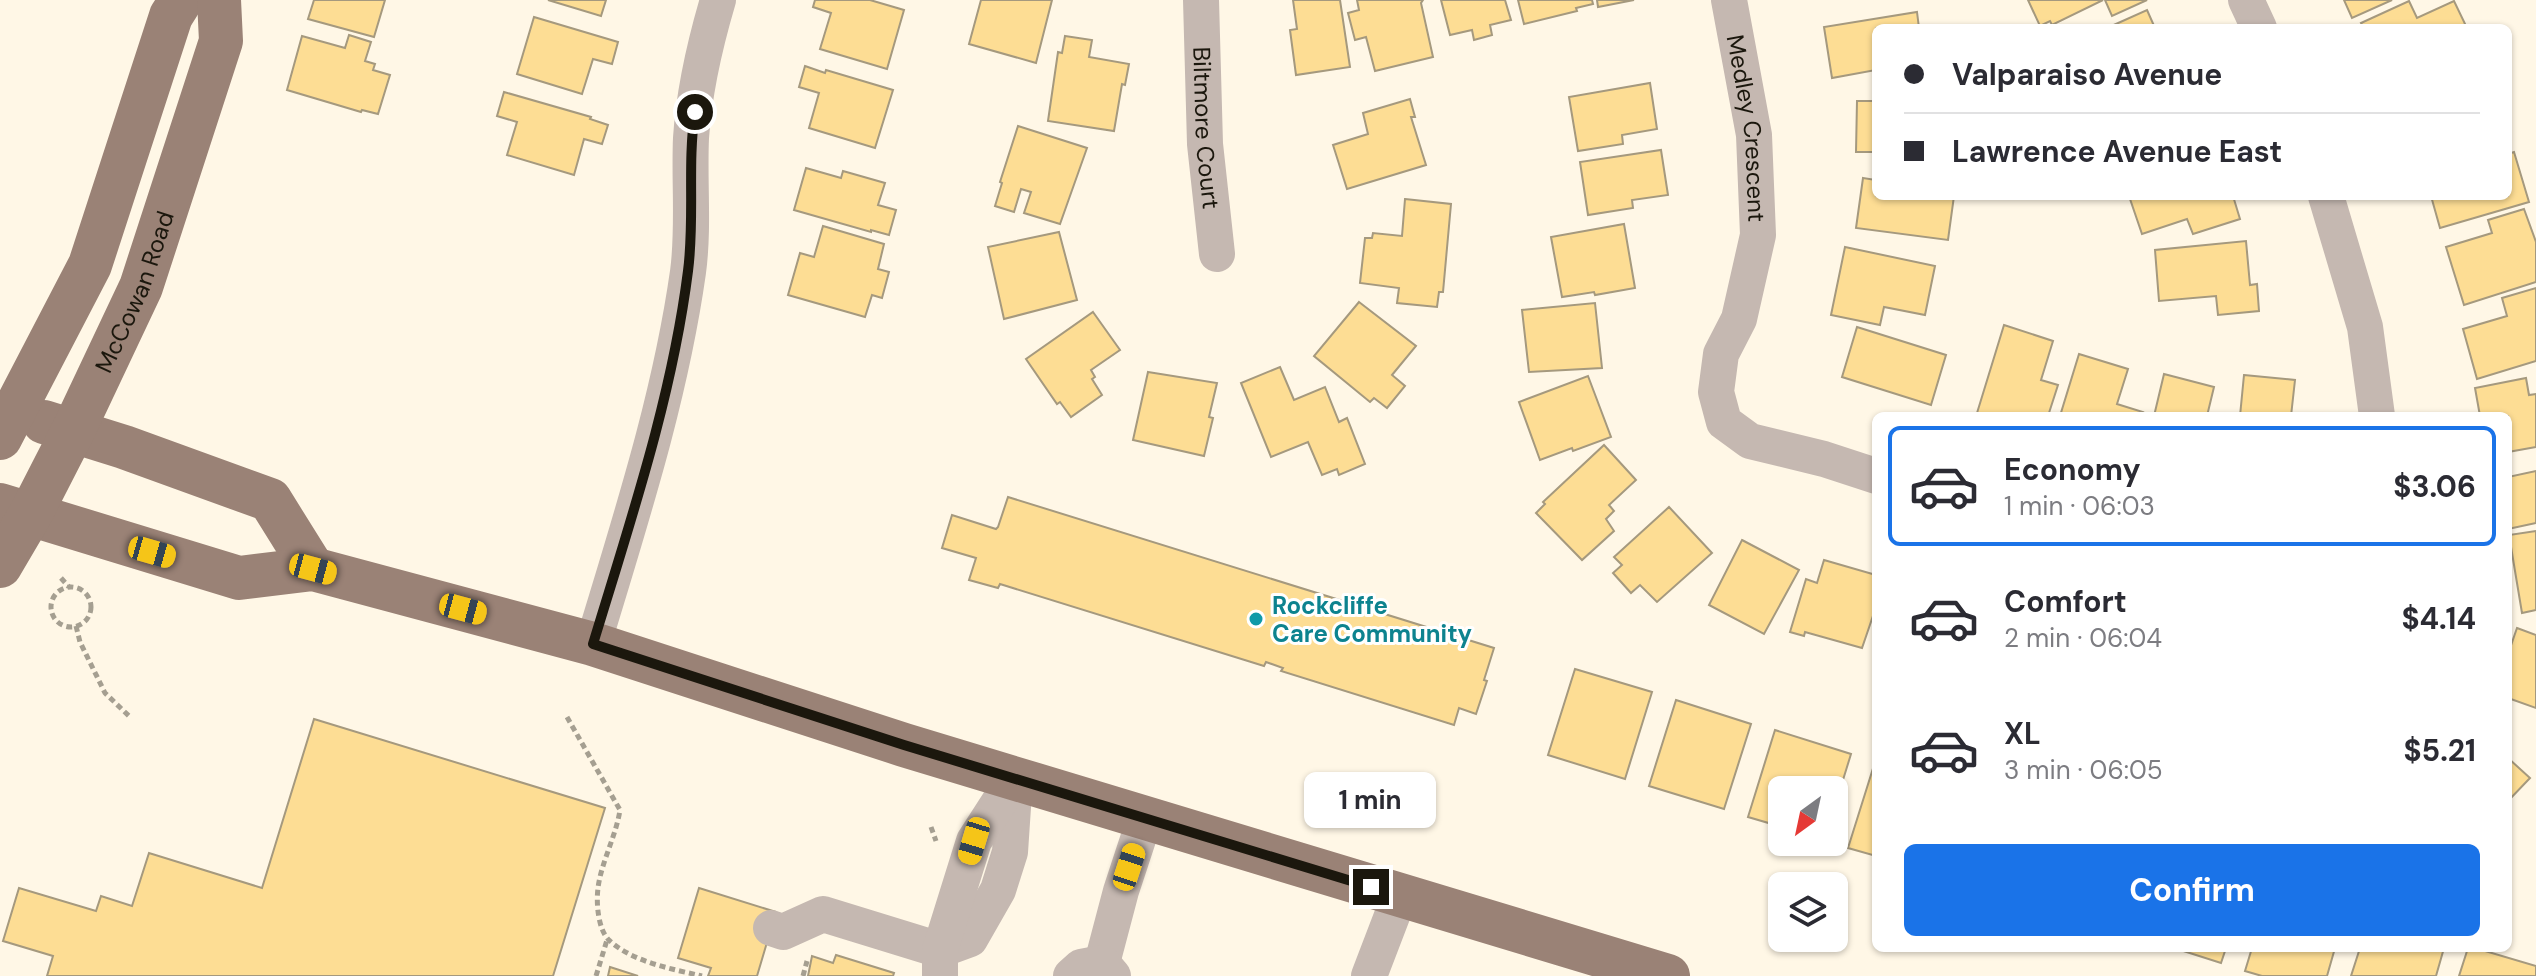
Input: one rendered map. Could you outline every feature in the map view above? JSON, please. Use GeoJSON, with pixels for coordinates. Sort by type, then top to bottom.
{"type":"FeatureCollection","features":[{"type":"Feature","properties":{"kind":"main road","name":"McCowan Road"},"geometry":{"type":"LineString","coordinates":[[5,420],[90,265],[171,16],[181,0]]}},
{"type":"Feature","properties":{"kind":"main road","name":"McCowan Road"},"geometry":{"type":"LineString","coordinates":[[0,566],[15,510],[73,431],[141,287],[221,41],[219,0]]}},
{"type":"Feature","properties":{"kind":"main road"},"geometry":{"type":"LineString","coordinates":[[5,420],[73,431],[270,500],[313,569]]}},
{"type":"Feature","properties":{"kind":"main road"},"geometry":{"type":"LineString","coordinates":[[15,510],[239,578],[313,569],[593,644],[904,745],[1668,976]]}},
{"type":"Feature","properties":{"kind":"street"},"geometry":{"type":"LineString","coordinates":[[593,644],[642,486],[677,340],[689,268],[691,135],[702,65],[718,0]]}},
{"type":"Feature","properties":{"kind":"street","name":"Biltmore Court"},"geometry":{"type":"LineString","coordinates":[[1201,0],[1205,144],[1217,254]]}},
{"type":"Feature","properties":{"kind":"street","name":"Medley Crescent"},"geometry":{"type":"LineString","coordinates":[[1729,0],[1754,135],[1758,235],[1739,319],[1721,354],[1716,392],[1724,422],[1750,441],[1872,475]]}},
{"type":"Feature","properties":{"kind":"street"},"geometry":{"type":"LineString","coordinates":[[2246,0],[2257,24]]}},
{"type":"Feature","properties":{"kind":"street"},"geometry":{"type":"LineString","coordinates":[[2327,200],[2365,327],[2376,412]]}},
{"type":"Feature","properties":{"kind":"street"},"geometry":{"type":"LineString","coordinates":[[771,928],[783,932],[823,914],[940,963],[974,841],[1015,777]]}},
{"type":"Feature","properties":{"kind":"street"},"geometry":{"type":"LineString","coordinates":[[1095,972],[1145,818]]}},
{"type":"Feature","properties":{"kind":"street"},"geometry":{"type":"LineString","coordinates":[[1369,976],[1400,895]]}},
{"type":"Feature","properties":{"kind":"path"},"geometry":{"type":"LineString","coordinates":[[61,578],[69,587],[86,593],[90,601],[88,617],[76,626],[64,626],[57,621],[51,604],[61,590],[69,587]]}},
{"type":"Feature","properties":{"kind":"path"},"geometry":{"type":"LineString","coordinates":[[76,626],[80,642],[105,693],[130,717]]}},
{"type":"Feature","properties":{"kind":"path"},"geometry":{"type":"LineString","coordinates":[[567,717],[620,810],[598,887],[599,916],[607,940],[596,976]]}},
{"type":"Feature","properties":{"kind":"path"},"geometry":{"type":"LineString","coordinates":[[607,940],[640,959],[702,976]]}},
{"type":"Feature","properties":{"kind":"building"},"geometry":{"type":"Polygon","coordinates":[[[314,0],[385,0],[374,37],[308,19],[314,0]]]}},
{"type":"Feature","properties":{"kind":"building"},"geometry":{"type":"Polygon","coordinates":[[[548,0],[606,0],[601,16],[548,0]]]}},
{"type":"Feature","properties":{"kind":"building"},"geometry":{"type":"Polygon","coordinates":[[[815,0],[870,0],[904,10],[887,69],[820,49],[831,13],[813,7],[815,0]]]}},
{"type":"Feature","properties":{"kind":"building"},"geometry":{"type":"Polygon","coordinates":[[[981,0],[1052,0],[1036,63],[969,44],[981,0]]]}},
{"type":"Feature","properties":{"kind":"building"},"geometry":{"type":"Polygon","coordinates":[[[1293,0],[1340,0],[1350,67],[1296,75],[1290,30],[1297,29],[1293,0]]]}},
{"type":"Feature","properties":{"kind":"building"},"geometry":{"type":"Polygon","coordinates":[[[1357,0],[1423,0],[1421,3],[1433,57],[1375,71],[1366,37],[1355,40],[1348,13],[1359,10],[1357,0]]]}},
{"type":"Feature","properties":{"kind":"building"},"geometry":{"type":"Polygon","coordinates":[[[1441,0],[1505,0],[1511,20],[1490,25],[1492,35],[1474,40],[1472,30],[1450,35],[1441,0]]]}},
{"type":"Feature","properties":{"kind":"building"},"geometry":{"type":"Polygon","coordinates":[[[1518,0],[1592,0],[1593,4],[1524,24],[1518,0]]]}},
{"type":"Feature","properties":{"kind":"building"},"geometry":{"type":"Polygon","coordinates":[[[1597,0],[1634,0],[1598,7],[1597,0]]]}},
{"type":"Feature","properties":{"kind":"building"},"geometry":{"type":"Polygon","coordinates":[[[2028,0],[2103,0],[2054,24],[2050,21],[2039,24],[2028,0]]]}},
{"type":"Feature","properties":{"kind":"building"},"geometry":{"type":"Polygon","coordinates":[[[2105,0],[2147,0],[2112,16],[2105,0]]]}},
{"type":"Feature","properties":{"kind":"building"},"geometry":{"type":"Polygon","coordinates":[[[2344,0],[2392,0],[2352,18],[2344,0]]]}},
{"type":"Feature","properties":{"kind":"building"},"geometry":{"type":"Polygon","coordinates":[[[2409,1],[2417,18],[2454,1],[2465,24],[2362,24],[2409,1]]]}},
{"type":"Feature","properties":{"kind":"building"},"geometry":{"type":"Polygon","coordinates":[[[2147,10],[2153,24],[2116,24],[2147,10]]]}},
{"type":"Feature","properties":{"kind":"building"},"geometry":{"type":"Polygon","coordinates":[[[1917,12],[1918,24],[1872,24],[1872,71],[1832,78],[1824,27],[1917,12]]]}},
{"type":"Feature","properties":{"kind":"building"},"geometry":{"type":"Polygon","coordinates":[[[534,17],[618,42],[612,64],[593,59],[582,94],[517,74],[534,17]]]}},
{"type":"Feature","properties":{"kind":"building"},"geometry":{"type":"Polygon","coordinates":[[[349,35],[371,42],[365,61],[375,64],[373,70],[390,75],[378,114],[361,112],[287,90],[302,36],[345,48],[349,35]]]}},
{"type":"Feature","properties":{"kind":"building"},"geometry":{"type":"Polygon","coordinates":[[[1065,36],[1092,40],[1089,57],[1129,64],[1125,85],[1122,84],[1114,131],[1048,121],[1058,52],[1062,53],[1065,36]]]}},
{"type":"Feature","properties":{"kind":"building"},"geometry":{"type":"Polygon","coordinates":[[[805,66],[893,90],[875,148],[809,128],[819,93],[799,87],[805,66]]]}},
{"type":"Feature","properties":{"kind":"building"},"geometry":{"type":"Polygon","coordinates":[[[1650,83],[1657,129],[1622,135],[1623,144],[1578,151],[1569,97],[1650,83]]]}},
{"type":"Feature","properties":{"kind":"building"},"geometry":{"type":"Polygon","coordinates":[[[504,92],[591,117],[608,125],[602,144],[584,139],[574,175],[507,155],[517,122],[497,116],[504,92]]]}},
{"type":"Feature","properties":{"kind":"building"},"geometry":{"type":"Polygon","coordinates":[[[1410,99],[1415,117],[1411,117],[1426,165],[1347,189],[1333,145],[1368,134],[1363,113],[1410,99]]]}},
{"type":"Feature","properties":{"kind":"building"},"geometry":{"type":"Polygon","coordinates":[[[1857,101],[1872,101],[1872,152],[1856,152],[1857,101]]]}},
{"type":"Feature","properties":{"kind":"building"},"geometry":{"type":"Polygon","coordinates":[[[1018,126],[1087,148],[1060,224],[1024,213],[1031,192],[1021,189],[1014,212],[995,206],[1018,126]]]}},
{"type":"Feature","properties":{"kind":"building"},"geometry":{"type":"Polygon","coordinates":[[[1661,150],[1668,195],[1632,200],[1633,208],[1588,215],[1580,162],[1661,150]]]}},
{"type":"Feature","properties":{"kind":"building"},"geometry":{"type":"Polygon","coordinates":[[[2512,153],[2529,202],[2440,228],[2432,200],[2512,200],[2512,153]]]}},
{"type":"Feature","properties":{"kind":"building"},"geometry":{"type":"Polygon","coordinates":[[[806,168],[841,178],[843,171],[885,183],[878,205],[896,210],[889,235],[794,210],[806,168]]]}},
{"type":"Feature","properties":{"kind":"building"},"geometry":{"type":"Polygon","coordinates":[[[1863,178],[1872,179],[1872,200],[1953,200],[1948,240],[1856,228],[1863,178]]]}},
{"type":"Feature","properties":{"kind":"building"},"geometry":{"type":"Polygon","coordinates":[[[1405,199],[1451,204],[1443,292],[1439,292],[1437,307],[1397,303],[1399,288],[1360,283],[1365,238],[1372,238],[1373,233],[1402,236],[1405,199]]]}},
{"type":"Feature","properties":{"kind":"building"},"geometry":{"type":"Polygon","coordinates":[[[2130,200],[2234,200],[2240,219],[2193,234],[2187,219],[2142,234],[2130,200]]]}},
{"type":"Feature","properties":{"kind":"building"},"geometry":{"type":"Polygon","coordinates":[[[2524,209],[2536,242],[2536,282],[2464,305],[2446,247],[2492,233],[2488,220],[2524,209]]]}},
{"type":"Feature","properties":{"kind":"building"},"geometry":{"type":"Polygon","coordinates":[[[1624,224],[1635,288],[1562,297],[1551,237],[1624,224]]]}},
{"type":"Feature","properties":{"kind":"building"},"geometry":{"type":"Polygon","coordinates":[[[823,226],[884,244],[878,269],[889,272],[882,298],[872,295],[865,317],[788,295],[800,253],[814,257],[823,226]]]}},
{"type":"Feature","properties":{"kind":"building"},"geometry":{"type":"Polygon","coordinates":[[[1059,232],[1077,300],[1004,319],[988,247],[1059,232]]]}},
{"type":"Feature","properties":{"kind":"building"},"geometry":{"type":"Polygon","coordinates":[[[2246,241],[2250,285],[2257,284],[2259,311],[2218,315],[2216,296],[2159,301],[2155,250],[2246,241]]]}},
{"type":"Feature","properties":{"kind":"building"},"geometry":{"type":"Polygon","coordinates":[[[1845,247],[1935,266],[1925,315],[1884,307],[1880,325],[1831,315],[1845,247]]]}},
{"type":"Feature","properties":{"kind":"building"},"geometry":{"type":"Polygon","coordinates":[[[2536,288],[2536,361],[2477,379],[2463,329],[2507,316],[2502,298],[2536,288]]]}},
{"type":"Feature","properties":{"kind":"building"},"geometry":{"type":"Polygon","coordinates":[[[1359,302],[1416,346],[1392,375],[1405,386],[1387,408],[1374,398],[1370,402],[1314,356],[1359,302]]]}},
{"type":"Feature","properties":{"kind":"building"},"geometry":{"type":"Polygon","coordinates":[[[1595,303],[1602,368],[1529,372],[1522,310],[1595,303]]]}},
{"type":"Feature","properties":{"kind":"building"},"geometry":{"type":"Polygon","coordinates":[[[1093,312],[1120,350],[1091,370],[1095,377],[1092,379],[1102,395],[1071,417],[1060,402],[1057,404],[1026,359],[1093,312]]]}},
{"type":"Feature","properties":{"kind":"building"},"geometry":{"type":"Polygon","coordinates":[[[2004,325],[2053,341],[2041,380],[2058,385],[2049,412],[1977,412],[2004,325]]]}},
{"type":"Feature","properties":{"kind":"building"},"geometry":{"type":"Polygon","coordinates":[[[1857,327],[1946,355],[1931,405],[1842,377],[1857,327]]]}},
{"type":"Feature","properties":{"kind":"building"},"geometry":{"type":"Polygon","coordinates":[[[2079,354],[2128,369],[2117,404],[2143,412],[2061,412],[2079,354]]]}},
{"type":"Feature","properties":{"kind":"building"},"geometry":{"type":"Polygon","coordinates":[[[1280,367],[1294,400],[1325,387],[1339,422],[1347,418],[1365,464],[1339,475],[1337,469],[1322,475],[1308,442],[1271,457],[1241,383],[1280,367]]]}},
{"type":"Feature","properties":{"kind":"building"},"geometry":{"type":"Polygon","coordinates":[[[1148,372],[1217,383],[1204,456],[1133,440],[1148,372]]]}},
{"type":"Feature","properties":{"kind":"building"},"geometry":{"type":"Polygon","coordinates":[[[2164,374],[2214,387],[2208,412],[2155,412],[2164,374]]]}},
{"type":"Feature","properties":{"kind":"building"},"geometry":{"type":"Polygon","coordinates":[[[2244,375],[2295,380],[2291,412],[2240,412],[2244,375]]]}},
{"type":"Feature","properties":{"kind":"building"},"geometry":{"type":"Polygon","coordinates":[[[1588,376],[1611,437],[1540,460],[1519,402],[1588,376]]]}},
{"type":"Feature","properties":{"kind":"building"},"geometry":{"type":"Polygon","coordinates":[[[2526,378],[2529,395],[2536,394],[2536,447],[2512,451],[2512,412],[2479,412],[2475,388],[2526,378]]]}},
{"type":"Feature","properties":{"kind":"building"},"geometry":{"type":"Polygon","coordinates":[[[1604,445],[1636,480],[1609,505],[1614,511],[1606,519],[1614,531],[1582,560],[1536,513],[1545,504],[1543,502],[1604,445]]]}},
{"type":"Feature","properties":{"kind":"building"},"geometry":{"type":"Polygon","coordinates":[[[2536,471],[2536,523],[2512,528],[2512,476],[2536,471]]]}},
{"type":"Feature","properties":{"kind":"building","name":"Rockcliffe Care Community"},"geometry":{"type":"Polygon","coordinates":[[[1008,497],[1494,648],[1476,714],[1459,708],[1454,725],[1281,671],[1283,668],[1266,662],[1264,666],[1000,584],[998,588],[969,580],[976,558],[942,548],[952,515],[996,529],[1008,497]]]}},
{"type":"Feature","properties":{"kind":"building"},"geometry":{"type":"Polygon","coordinates":[[[1669,507],[1712,553],[1657,602],[1640,585],[1631,593],[1613,573],[1622,565],[1614,557],[1669,507]]]}},
{"type":"Feature","properties":{"kind":"building"},"geometry":{"type":"Polygon","coordinates":[[[2536,531],[2536,610],[2522,613],[2512,535],[2536,531]]]}},
{"type":"Feature","properties":{"kind":"building"},"geometry":{"type":"Polygon","coordinates":[[[1742,540],[1799,570],[1764,634],[1709,605],[1742,540]]]}},
{"type":"Feature","properties":{"kind":"building"},"geometry":{"type":"Polygon","coordinates":[[[1824,560],[1872,574],[1872,619],[1862,648],[1805,632],[1804,636],[1790,632],[1806,579],[1817,583],[1824,560]]]}},
{"type":"Feature","properties":{"kind":"building"},"geometry":{"type":"Polygon","coordinates":[[[2517,628],[2536,635],[2536,708],[2512,699],[2512,642],[2517,628]]]}},
{"type":"Feature","properties":{"kind":"building"},"geometry":{"type":"Polygon","coordinates":[[[1575,669],[1652,692],[1625,779],[1548,755],[1575,669]]]}},
{"type":"Feature","properties":{"kind":"building"},"geometry":{"type":"Polygon","coordinates":[[[1676,700],[1751,724],[1724,809],[1649,786],[1676,700]]]}},
{"type":"Feature","properties":{"kind":"building"},"geometry":{"type":"Polygon","coordinates":[[[314,719],[605,808],[553,976],[47,976],[53,956],[3,941],[19,888],[96,911],[101,896],[132,906],[149,853],[262,888],[314,719]]]}},
{"type":"Feature","properties":{"kind":"building"},"geometry":{"type":"Polygon","coordinates":[[[1775,730],[1851,754],[1844,776],[1768,776],[1768,823],[1748,817],[1775,730]]]}},
{"type":"Feature","properties":{"kind":"building"},"geometry":{"type":"Polygon","coordinates":[[[2512,762],[2530,778],[2512,797],[2512,762]]]}},
{"type":"Feature","properties":{"kind":"building"},"geometry":{"type":"Polygon","coordinates":[[[1872,772],[1872,855],[1848,848],[1872,772]]]}},
{"type":"Feature","properties":{"kind":"building"},"geometry":{"type":"Polygon","coordinates":[[[699,888],[776,912],[757,976],[708,976],[711,968],[678,958],[699,888]]]}},
{"type":"Feature","properties":{"kind":"building"},"geometry":{"type":"Polygon","coordinates":[[[2187,952],[2225,952],[2221,963],[2187,952]]]}},
{"type":"Feature","properties":{"kind":"building"},"geometry":{"type":"Polygon","coordinates":[[[2251,952],[2334,952],[2327,976],[2262,976],[2245,971],[2251,952]]]}},
{"type":"Feature","properties":{"kind":"building"},"geometry":{"type":"Polygon","coordinates":[[[2359,952],[2443,952],[2436,976],[2351,976],[2359,952]]]}},
{"type":"Feature","properties":{"kind":"building"},"geometry":{"type":"Polygon","coordinates":[[[2467,952],[2489,952],[2536,966],[2536,976],[2459,976],[2467,952]]]}},
{"type":"Feature","properties":{"kind":"building"},"geometry":{"type":"Polygon","coordinates":[[[836,955],[894,973],[893,976],[808,976],[812,956],[833,963],[836,955]]]}},
{"type":"Feature","properties":{"kind":"building"},"geometry":{"type":"Polygon","coordinates":[[[610,967],[638,976],[608,976],[610,967]]]}},
{"type":"Feature","properties":{"kind":"place","name":"Rockcliffe Care Community"},"geometry":{"type":"Point","coordinates":[1256,619]}},
{"type":"Feature","properties":{"kind":"route"},"geometry":{"type":"LineString","coordinates":[[695,112],[691,135],[689,268],[677,340],[642,486],[593,644],[904,745],[1371,887]]}}]}
